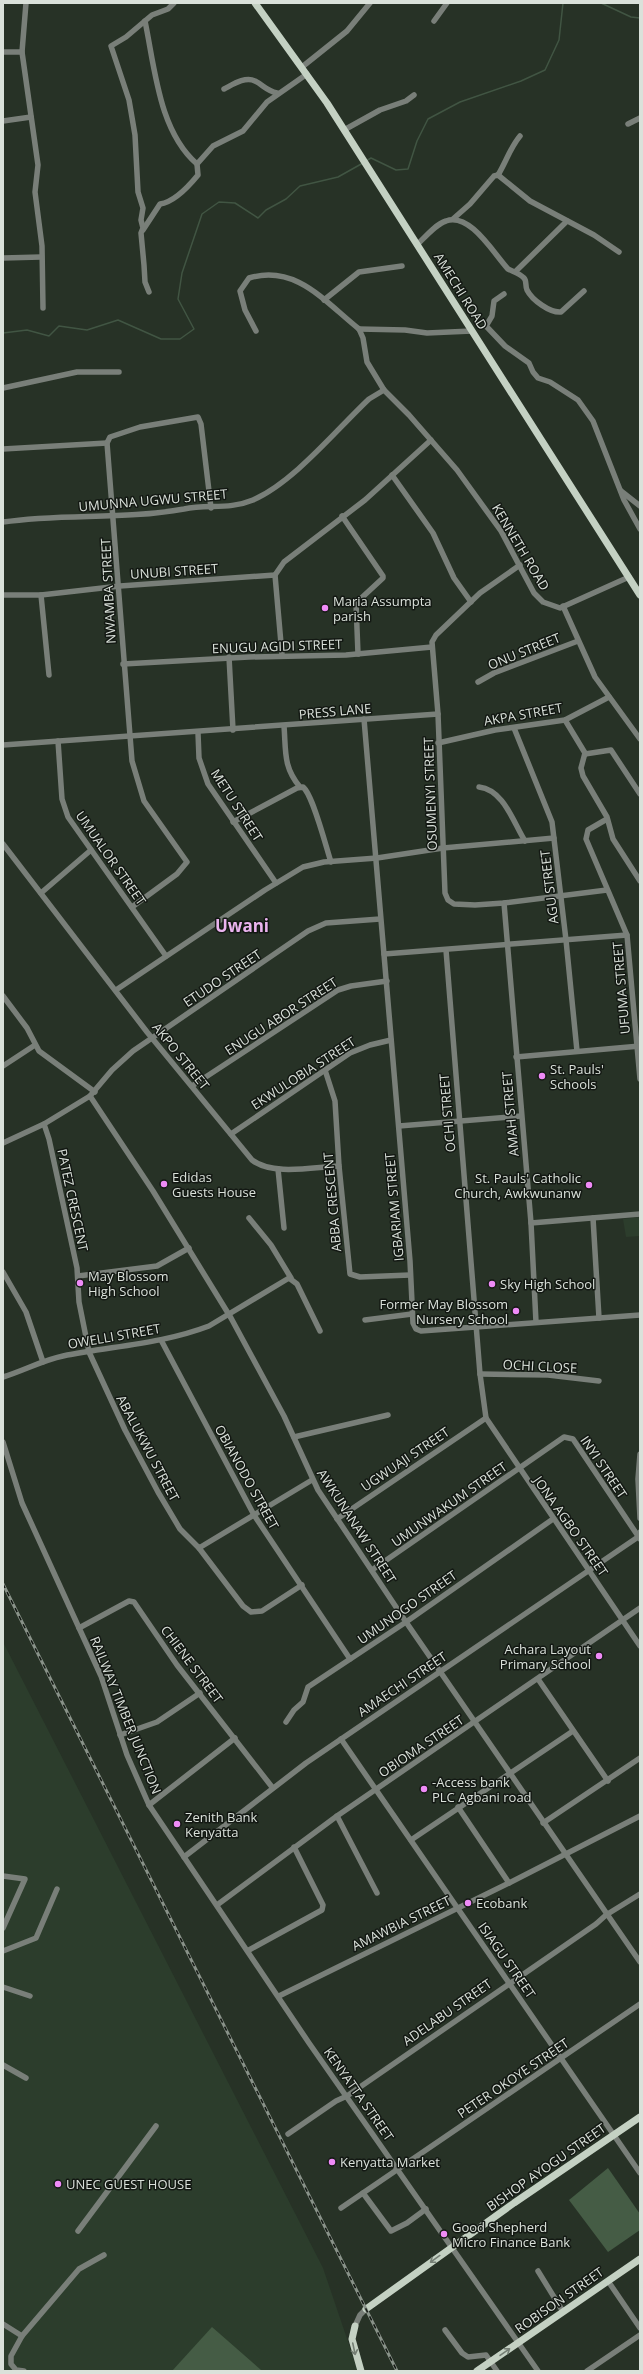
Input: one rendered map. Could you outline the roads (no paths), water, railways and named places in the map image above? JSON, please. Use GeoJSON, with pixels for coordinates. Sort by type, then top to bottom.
{"type":"FeatureCollection","features":[{"type":"Feature","properties":{"kind":"main road","name":"AMECHI ROAD"},"geometry":{"type":"LineString","coordinates":[[255,3],[307,74],[354,145],[640,595]]}},
{"type":"Feature","properties":{"kind":"main road","name":"BISHOP AYOGU STREET"},"geometry":{"type":"LineString","coordinates":[[366,2309],[452,2246],[640,2117]]}},
{"type":"Feature","properties":{"kind":"main road","name":"ROBISON STREET"},"geometry":{"type":"LineString","coordinates":[[477,2371],[562,2310],[640,2259]]}},
{"type":"Feature","properties":{"kind":"main road"},"geometry":{"type":"LineString","coordinates":[[355,2326],[352,2339],[361,2371]]}},
{"type":"Feature","properties":{"kind":"street"},"geometry":{"type":"LineString","coordinates":[[26,3],[22,52],[38,165],[35,192],[42,246],[43,308]]}},
{"type":"Feature","properties":{"kind":"street"},"geometry":{"type":"LineString","coordinates":[[149,292],[145,282],[141,233],[143,228],[141,220],[143,208],[138,192],[137,152],[134,127],[129,100],[111,46],[126,37],[152,15],[168,9],[174,3]]}},
{"type":"Feature","properties":{"kind":"street"},"geometry":{"type":"LineString","coordinates":[[302,67],[347,31],[370,3]]}},
{"type":"Feature","properties":{"kind":"street"},"geometry":{"type":"LineString","coordinates":[[434,21],[447,3]]}},
{"type":"Feature","properties":{"kind":"street"},"geometry":{"type":"LineString","coordinates":[[141,233],[160,204],[168,203],[194,181],[198,175],[197,164],[185,153],[174,136],[160,94],[145,21]]}},
{"type":"Feature","properties":{"kind":"street"},"geometry":{"type":"LineString","coordinates":[[3,52],[22,52]]}},
{"type":"Feature","properties":{"kind":"street"},"geometry":{"type":"LineString","coordinates":[[197,164],[213,146],[243,131],[264,104],[277,93],[307,74]]}},
{"type":"Feature","properties":{"kind":"street"},"geometry":{"type":"LineString","coordinates":[[224,89],[248,80],[255,81],[267,91],[277,93]]}},
{"type":"Feature","properties":{"kind":"street"},"geometry":{"type":"LineString","coordinates":[[344,130],[380,110],[406,101],[414,95]]}},
{"type":"Feature","properties":{"kind":"street"},"geometry":{"type":"LineString","coordinates":[[3,121],[31,116]]}},
{"type":"Feature","properties":{"kind":"street"},"geometry":{"type":"LineString","coordinates":[[628,124],[640,118]]}},
{"type":"Feature","properties":{"kind":"street"},"geometry":{"type":"LineString","coordinates":[[417,245],[440,224],[453,219],[468,206],[494,176],[498,175],[507,162],[511,147],[520,136]]}},
{"type":"Feature","properties":{"kind":"street"},"geometry":{"type":"LineString","coordinates":[[498,175],[530,200],[594,235],[619,252]]}},
{"type":"Feature","properties":{"kind":"street"},"geometry":{"type":"LineString","coordinates":[[453,219],[461,221],[472,227],[508,269],[516,271],[525,280],[526,288],[531,296],[555,312],[563,310],[584,291]]}},
{"type":"Feature","properties":{"kind":"street"},"geometry":{"type":"LineString","coordinates":[[516,271],[567,221]]}},
{"type":"Feature","properties":{"kind":"street"},"geometry":{"type":"LineString","coordinates":[[3,258],[41,257]]}},
{"type":"Feature","properties":{"kind":"street"},"geometry":{"type":"LineString","coordinates":[[324,300],[359,272],[402,266]]}},
{"type":"Feature","properties":{"kind":"street"},"geometry":{"type":"LineString","coordinates":[[256,331],[241,296],[241,286],[248,278],[261,274],[285,276],[304,285],[359,329],[405,330],[427,333],[472,332]]}},
{"type":"Feature","properties":{"kind":"street"},"geometry":{"type":"LineString","coordinates":[[504,294],[494,301],[492,316],[486,326],[505,346],[529,363],[533,372],[538,378],[550,382],[578,400],[593,421],[620,490],[640,529]]}},
{"type":"Feature","properties":{"kind":"street","name":"KENNETH ROAD"},"geometry":{"type":"LineString","coordinates":[[359,329],[363,338],[367,362],[384,390],[457,470],[501,531],[534,594],[552,607],[560,608],[563,606]]}},
{"type":"Feature","properties":{"kind":"street"},"geometry":{"type":"LineString","coordinates":[[3,388],[77,372],[119,372]]}},
{"type":"Feature","properties":{"kind":"street","name":"UMUNNA UGWU STREET"},"geometry":{"type":"LineString","coordinates":[[3,522],[24,518],[114,517],[198,507],[211,508],[243,503],[271,489],[294,471],[369,399],[384,390]]}},
{"type":"Feature","properties":{"kind":"street"},"geometry":{"type":"LineString","coordinates":[[3,450],[107,443],[111,436],[140,426],[198,418],[201,424],[211,508]]}},
{"type":"Feature","properties":{"kind":"street"},"geometry":{"type":"LineString","coordinates":[[282,655],[275,575],[282,564],[342,516],[365,500],[431,440]]}},
{"type":"Feature","properties":{"kind":"street","name":"NWAMBA STREET"},"geometry":{"type":"LineString","coordinates":[[107,443],[120,586],[123,664],[134,772],[144,801],[187,862],[177,874],[132,907]]}},
{"type":"Feature","properties":{"kind":"street"},"geometry":{"type":"LineString","coordinates":[[392,475],[433,534],[454,578],[471,602]]}},
{"type":"Feature","properties":{"kind":"street"},"geometry":{"type":"LineString","coordinates":[[620,490],[640,506]]}},
{"type":"Feature","properties":{"kind":"street"},"geometry":{"type":"LineString","coordinates":[[342,516],[372,558],[383,578],[356,603],[358,654]]}},
{"type":"Feature","properties":{"kind":"street"},"geometry":{"type":"LineString","coordinates":[[432,647],[436,635],[471,602],[489,586],[520,565]]}},
{"type":"Feature","properties":{"kind":"street","name":"UNUBI STREET"},"geometry":{"type":"LineString","coordinates":[[3,595],[41,595],[120,586],[275,575]]}},
{"type":"Feature","properties":{"kind":"street"},"geometry":{"type":"LineString","coordinates":[[629,577],[563,606],[592,671],[640,739]]}},
{"type":"Feature","properties":{"kind":"street"},"geometry":{"type":"LineString","coordinates":[[41,595],[49,675]]}},
{"type":"Feature","properties":{"kind":"street","name":"ONU STREET"},"geometry":{"type":"LineString","coordinates":[[478,682],[494,673],[578,641]]}},
{"type":"Feature","properties":{"kind":"street","name":"ENUGU AGIDI STREET"},"geometry":{"type":"LineString","coordinates":[[123,664],[229,657],[358,654],[432,647]]}},
{"type":"Feature","properties":{"kind":"street","name":"OSUMENYI STREET"},"geometry":{"type":"LineString","coordinates":[[432,647],[438,714],[443,848],[448,900],[459,905],[504,904],[607,890]]}},
{"type":"Feature","properties":{"kind":"street"},"geometry":{"type":"LineString","coordinates":[[229,657],[233,730]]}},
{"type":"Feature","properties":{"kind":"street","name":"AKPA STREET"},"geometry":{"type":"LineString","coordinates":[[438,743],[495,730],[565,720],[609,697]]}},
{"type":"Feature","properties":{"kind":"street","name":"PRESS LANE"},"geometry":{"type":"LineString","coordinates":[[3,745],[198,733],[438,714]]}},
{"type":"Feature","properties":{"kind":"street","name":"IGBARIAM STREET"},"geometry":{"type":"LineString","coordinates":[[364,719],[399,1126],[413,1323],[416,1329],[420,1331],[640,1315]]}},
{"type":"Feature","properties":{"kind":"street"},"geometry":{"type":"LineString","coordinates":[[565,720],[585,754],[581,768],[583,776],[607,819],[613,839],[640,880]]}},
{"type":"Feature","properties":{"kind":"street"},"geometry":{"type":"LineString","coordinates":[[284,726],[286,758],[289,772],[300,787],[306,790],[331,862]]}},
{"type":"Feature","properties":{"kind":"street","name":"AGU STREET"},"geometry":{"type":"LineString","coordinates":[[514,728],[542,794],[552,822],[577,1051]]}},
{"type":"Feature","properties":{"kind":"street","name":"METU STREET"},"geometry":{"type":"LineString","coordinates":[[198,733],[199,758],[204,776],[233,822],[276,883]]}},
{"type":"Feature","properties":{"kind":"street","name":"UMUALOR STREET"},"geometry":{"type":"LineString","coordinates":[[58,742],[63,806],[91,850],[166,956]]}},
{"type":"Feature","properties":{"kind":"street"},"geometry":{"type":"LineString","coordinates":[[585,754],[611,750],[640,794]]}},
{"type":"Feature","properties":{"kind":"street"},"geometry":{"type":"LineString","coordinates":[[233,822],[300,787]]}},
{"type":"Feature","properties":{"kind":"street"},"geometry":{"type":"LineString","coordinates":[[479,787],[486,788],[498,795],[525,841]]}},
{"type":"Feature","properties":{"kind":"street","name":"UFUMA STREET"},"geometry":{"type":"LineString","coordinates":[[607,819],[591,827],[586,836],[607,890],[620,914],[627,935],[639,1046],[640,1079]]}},
{"type":"Feature","properties":{"kind":"street"},"geometry":{"type":"LineString","coordinates":[[116,990],[276,883],[303,867],[443,848],[554,838]]}},
{"type":"Feature","properties":{"kind":"street","name":"AKPO STREET"},"geometry":{"type":"LineString","coordinates":[[3,844],[152,1038],[257,1164],[278,1169],[338,1166]]}},
{"type":"Feature","properties":{"kind":"street"},"geometry":{"type":"LineString","coordinates":[[41,893],[91,850]]}},
{"type":"Feature","properties":{"kind":"street","name":"AMAH STREET"},"geometry":{"type":"LineString","coordinates":[[504,904],[506,945],[531,1223],[536,1322]]}},
{"type":"Feature","properties":{"kind":"street","name":"ETUDO STREET"},"geometry":{"type":"LineString","coordinates":[[3,1143],[44,1124],[92,1094],[123,1060],[152,1038],[315,928],[326,923],[380,919]]}},
{"type":"Feature","properties":{"kind":"street"},"geometry":{"type":"LineString","coordinates":[[384,954],[627,935]]}},
{"type":"Feature","properties":{"kind":"street","name":"OCHI STREET"},"geometry":{"type":"LineString","coordinates":[[446,950],[476,1328],[486,1418]]}},
{"type":"Feature","properties":{"kind":"street","name":"ENUGU ABOR STREET"},"geometry":{"type":"LineString","coordinates":[[192,1086],[338,990],[387,981]]}},
{"type":"Feature","properties":{"kind":"street"},"geometry":{"type":"LineString","coordinates":[[3,996],[27,1028],[39,1051],[92,1094]]}},
{"type":"Feature","properties":{"kind":"street","name":"EKWULOBIA STREET"},"geometry":{"type":"LineString","coordinates":[[231,1134],[360,1048],[391,1040]]}},
{"type":"Feature","properties":{"kind":"street"},"geometry":{"type":"LineString","coordinates":[[3,1066],[35,1045]]}},
{"type":"Feature","properties":{"kind":"street"},"geometry":{"type":"LineString","coordinates":[[516,1057],[639,1046]]}},
{"type":"Feature","properties":{"kind":"street","name":"ABBA CRESCENT"},"geometry":{"type":"LineString","coordinates":[[326,1070],[336,1101],[338,1166],[350,1274],[360,1277],[410,1275]]}},
{"type":"Feature","properties":{"kind":"street","name":"AWKUNANAW STREET"},"geometry":{"type":"LineString","coordinates":[[92,1094],[189,1248],[272,1392],[294,1437],[312,1480],[440,1672],[476,1722],[564,1854],[640,1962]]}},
{"type":"Feature","properties":{"kind":"street"},"geometry":{"type":"LineString","coordinates":[[399,1126],[521,1116]]}},
{"type":"Feature","properties":{"kind":"street","name":"PATEZ CRESCENT"},"geometry":{"type":"LineString","coordinates":[[44,1124],[51,1147],[78,1276],[79,1302],[89,1352]]}},
{"type":"Feature","properties":{"kind":"street"},"geometry":{"type":"LineString","coordinates":[[278,1169],[284,1228]]}},
{"type":"Feature","properties":{"kind":"street"},"geometry":{"type":"LineString","coordinates":[[531,1223],[640,1214]]}},
{"type":"Feature","properties":{"kind":"street"},"geometry":{"type":"LineString","coordinates":[[248,1218],[271,1245],[291,1278],[297,1284],[320,1331]]}},
{"type":"Feature","properties":{"kind":"street"},"geometry":{"type":"LineString","coordinates":[[594,1218],[599,1318]]}},
{"type":"Feature","properties":{"kind":"street"},"geometry":{"type":"LineString","coordinates":[[78,1276],[157,1266],[189,1248]]}},
{"type":"Feature","properties":{"kind":"street"},"geometry":{"type":"LineString","coordinates":[[3,1272],[26,1312],[44,1362]]}},
{"type":"Feature","properties":{"kind":"street","name":"OWELLI STREET"},"geometry":{"type":"LineString","coordinates":[[3,1377],[62,1356],[161,1340],[197,1330],[228,1315],[291,1278]]}},
{"type":"Feature","properties":{"kind":"street"},"geometry":{"type":"LineString","coordinates":[[365,1320],[412,1314]]}},
{"type":"Feature","properties":{"kind":"street","name":"OBIANODO STREET"},"geometry":{"type":"LineString","coordinates":[[161,1340],[254,1515],[350,1659]]}},
{"type":"Feature","properties":{"kind":"street","name":"ABALUKWU STREET"},"geometry":{"type":"LineString","coordinates":[[89,1352],[125,1430],[158,1492],[180,1529],[199,1548],[243,1606],[251,1612],[262,1611],[302,1585]]}},
{"type":"Feature","properties":{"kind":"street","name":"OCHI CLOSE"},"geometry":{"type":"LineString","coordinates":[[480,1374],[548,1375],[599,1381]]}},
{"type":"Feature","properties":{"kind":"street"},"geometry":{"type":"LineString","coordinates":[[294,1437],[388,1415]]}},
{"type":"Feature","properties":{"kind":"street","name":"JONA AGBO STREET"},"geometry":{"type":"LineString","coordinates":[[486,1418],[587,1570],[640,1646]]}},
{"type":"Feature","properties":{"kind":"street","name":"UGWUAJI STREET"},"geometry":{"type":"LineString","coordinates":[[337,1519],[486,1418]]}},
{"type":"Feature","properties":{"kind":"street","name":"INYI STREET"},"geometry":{"type":"LineString","coordinates":[[519,1469],[564,1438],[573,1439],[639,1536]]}},
{"type":"Feature","properties":{"kind":"street","name":"RAILWAY TIMBER JUNCTION"},"geometry":{"type":"LineString","coordinates":[[3,1442],[22,1503],[101,1676],[133,1770],[150,1805],[279,1996]]}},
{"type":"Feature","properties":{"kind":"street"},"geometry":{"type":"LineString","coordinates":[[640,1454],[638,1479],[640,1518]]}},
{"type":"Feature","properties":{"kind":"street","name":"UMUNWAKUM STREET"},"geometry":{"type":"LineString","coordinates":[[372,1570],[519,1469]]}},
{"type":"Feature","properties":{"kind":"street"},"geometry":{"type":"LineString","coordinates":[[199,1548],[312,1480]]}},
{"type":"Feature","properties":{"kind":"street","name":"UMUNOGO STREET"},"geometry":{"type":"LineString","coordinates":[[286,1722],[294,1710],[304,1702],[308,1687],[406,1622],[553,1519]]}},
{"type":"Feature","properties":{"kind":"street","name":"AMAECHI STREET"},"geometry":{"type":"LineString","coordinates":[[184,1856],[272,1787],[587,1570],[639,1536]]}},
{"type":"Feature","properties":{"kind":"street","name":"CHIENE STREET"},"geometry":{"type":"LineString","coordinates":[[79,1628],[129,1601],[134,1602],[157,1638],[272,1787]]}},
{"type":"Feature","properties":{"kind":"street","name":"OBIOMA STREET"},"geometry":{"type":"LineString","coordinates":[[217,1905],[337,1816],[640,1608]]}},
{"type":"Feature","properties":{"kind":"street"},"geometry":{"type":"LineString","coordinates":[[538,1679],[572,1731],[608,1780]]}},
{"type":"Feature","properties":{"kind":"street"},"geometry":{"type":"LineString","coordinates":[[120,1735],[157,1722],[200,1693]]}},
{"type":"Feature","properties":{"kind":"street"},"geometry":{"type":"LineString","coordinates":[[411,1840],[572,1731]]}},
{"type":"Feature","properties":{"kind":"street"},"geometry":{"type":"LineString","coordinates":[[150,1805],[235,1738]]}},
{"type":"Feature","properties":{"kind":"street","name":"ISIAGU STREET"},"geometry":{"type":"LineString","coordinates":[[341,1739],[561,2060],[640,2172]]}},
{"type":"Feature","properties":{"kind":"street"},"geometry":{"type":"LineString","coordinates":[[543,1823],[640,1758]]}},
{"type":"Feature","properties":{"kind":"street"},"geometry":{"type":"LineString","coordinates":[[458,1808],[509,1883]]}},
{"type":"Feature","properties":{"kind":"street"},"geometry":{"type":"LineString","coordinates":[[337,1816],[377,1893]]}},
{"type":"Feature","properties":{"kind":"street","name":"AMAWBIA STREET"},"geometry":{"type":"LineString","coordinates":[[279,1996],[509,1883],[640,1816]]}},
{"type":"Feature","properties":{"kind":"street"},"geometry":{"type":"LineString","coordinates":[[248,1950],[322,1910],[323,1905],[294,1847]]}},
{"type":"Feature","properties":{"kind":"street"},"geometry":{"type":"LineString","coordinates":[[3,1876],[25,1879],[3,1928]]}},
{"type":"Feature","properties":{"kind":"street"},"geometry":{"type":"LineString","coordinates":[[3,1951],[36,1938],[57,1889]]}},
{"type":"Feature","properties":{"kind":"street","name":"ADELABU STREET"},"geometry":{"type":"LineString","coordinates":[[288,2134],[336,2101],[347,2096],[596,1924],[606,1914],[640,1894]]}},
{"type":"Feature","properties":{"kind":"street"},"geometry":{"type":"LineString","coordinates":[[3,1986],[30,1996]]}},
{"type":"Feature","properties":{"kind":"street","name":"KENYATTA STREET"},"geometry":{"type":"LineString","coordinates":[[279,1996],[538,2371]]}},
{"type":"Feature","properties":{"kind":"street","name":"PETER OKOYE STREET"},"geometry":{"type":"LineString","coordinates":[[340,2208],[561,2060],[640,2004]]}},
{"type":"Feature","properties":{"kind":"street"},"geometry":{"type":"LineString","coordinates":[[3,2065],[26,2078]]}},
{"type":"Feature","properties":{"kind":"street"},"geometry":{"type":"LineString","coordinates":[[78,2231],[156,2126]]}},
{"type":"Feature","properties":{"kind":"street"},"geometry":{"type":"LineString","coordinates":[[364,2193],[391,2231],[407,2223],[426,2209]]}},
{"type":"Feature","properties":{"kind":"street"},"geometry":{"type":"LineString","coordinates":[[24,2371],[16,2370],[11,2364],[11,2356],[22,2336],[79,2269],[104,2255]]}},
{"type":"Feature","properties":{"kind":"street"},"geometry":{"type":"LineString","coordinates":[[538,2271],[562,2310]]}},
{"type":"Feature","properties":{"kind":"street"},"geometry":{"type":"LineString","coordinates":[[608,2281],[640,2328]]}},
{"type":"Feature","properties":{"kind":"street","name":"BISHOP AYOGU STREET"},"geometry":{"type":"LineString","coordinates":[[355,2326],[360,2316],[366,2309]]}},
{"type":"Feature","properties":{"kind":"street"},"geometry":{"type":"LineString","coordinates":[[3,2324],[22,2336]]}},
{"type":"Feature","properties":{"kind":"street"},"geometry":{"type":"LineString","coordinates":[[445,2330],[465,2355],[471,2358],[486,2355],[497,2371]]}},
{"type":"Feature","properties":{"kind":"street"},"geometry":{"type":"LineString","coordinates":[[587,2371],[640,2335]]}},
{"type":"Feature","properties":{"kind":"waterway"},"geometry":{"type":"LineString","coordinates":[[366,161],[371,158],[396,170],[408,169],[417,141],[428,119],[460,102],[521,81],[545,70],[559,40],[563,3]]}},
{"type":"Feature","properties":{"kind":"waterway"},"geometry":{"type":"LineString","coordinates":[[601,3],[631,17],[640,18]]}},
{"type":"Feature","properties":{"kind":"waterway"},"geometry":{"type":"LineString","coordinates":[[3,333],[27,330],[49,336],[59,326],[87,330],[118,320],[161,339],[180,339],[194,329],[178,299],[182,273],[202,214],[219,202],[235,203],[258,218],[266,210],[286,199],[300,186],[338,177],[363,163]]}},
{"type":"Feature","properties":{"kind":"railway"},"geometry":{"type":"LineString","coordinates":[[3,1584],[397,2371]]}},
{"type":"Feature","properties":{"kind":"place","name":"Maria Assumpta parish"},"geometry":{"type":"Point","coordinates":[325,608]}},
{"type":"Feature","properties":{"kind":"place","name":"St. Pauls' Schools"},"geometry":{"type":"Point","coordinates":[542,1076]}},
{"type":"Feature","properties":{"kind":"place","name":"Edidas Guests House"},"geometry":{"type":"Point","coordinates":[164,1184]}},
{"type":"Feature","properties":{"kind":"place","name":"St. Pauls' Catholic Church, Awkwunanw"},"geometry":{"type":"Point","coordinates":[589,1185]}},
{"type":"Feature","properties":{"kind":"place","name":"May Blossom High School"},"geometry":{"type":"Point","coordinates":[80,1283]}},
{"type":"Feature","properties":{"kind":"place","name":"Sky High School"},"geometry":{"type":"Point","coordinates":[492,1284]}},
{"type":"Feature","properties":{"kind":"place","name":"Former May Blossom Nursery School"},"geometry":{"type":"Point","coordinates":[516,1311]}},
{"type":"Feature","properties":{"kind":"place","name":"Achara Layout Primary School"},"geometry":{"type":"Point","coordinates":[599,1656]}},
{"type":"Feature","properties":{"kind":"place","name":"-Access bank PLC Agbani road"},"geometry":{"type":"Point","coordinates":[424,1789]}},
{"type":"Feature","properties":{"kind":"place","name":"Zenith Bank Kenyatta"},"geometry":{"type":"Point","coordinates":[177,1824]}},
{"type":"Feature","properties":{"kind":"place","name":"Ecobank"},"geometry":{"type":"Point","coordinates":[468,1903]}},
{"type":"Feature","properties":{"kind":"place","name":"Kenyatta Market"},"geometry":{"type":"Point","coordinates":[332,2162]}},
{"type":"Feature","properties":{"kind":"place","name":"UNEC GUEST HOUSE"},"geometry":{"type":"Point","coordinates":[58,2184]}},
{"type":"Feature","properties":{"kind":"place","name":"Good Shepherd Micro Finance Bank"},"geometry":{"type":"Point","coordinates":[444,2234]}},
{"type":"Feature","properties":{"kind":"district","name":"Uwani"},"geometry":{"type":"Point","coordinates":[242,925]}}]}
